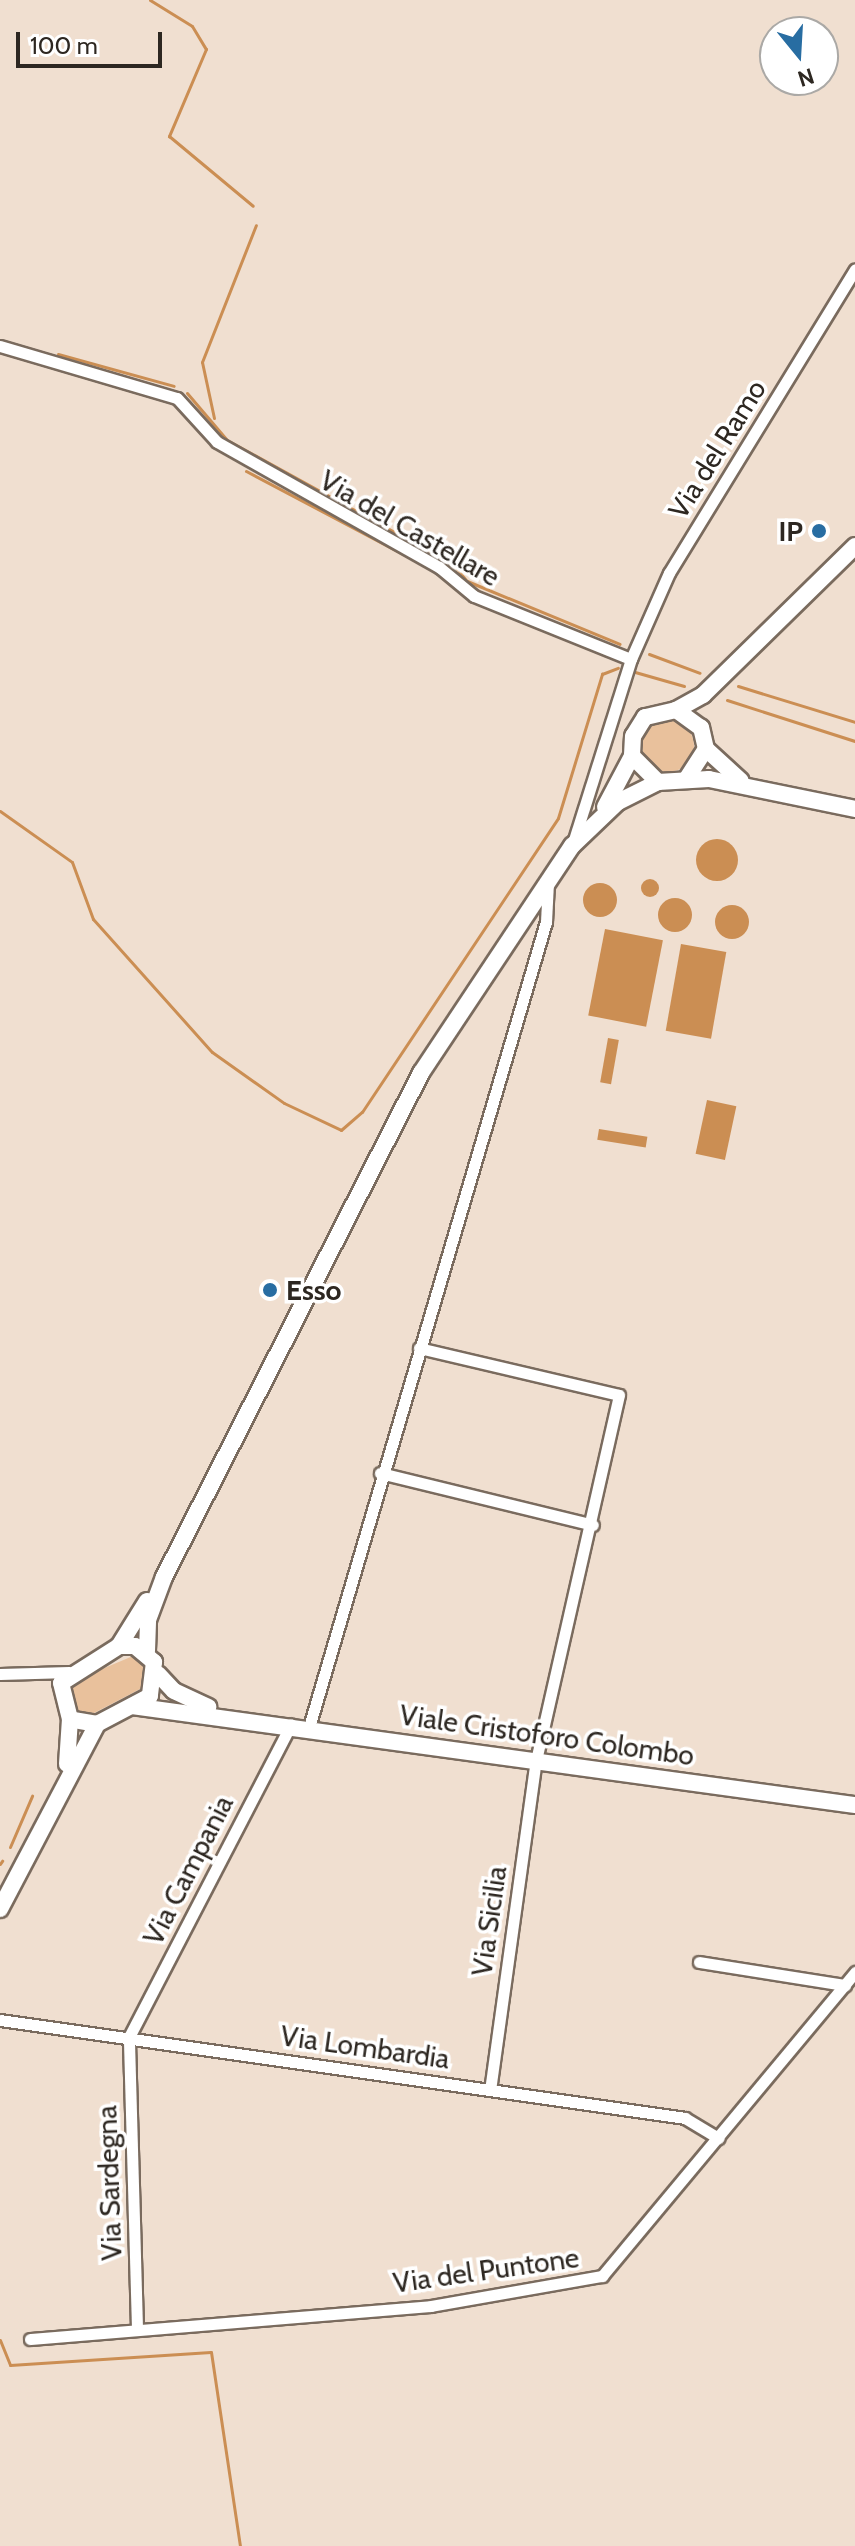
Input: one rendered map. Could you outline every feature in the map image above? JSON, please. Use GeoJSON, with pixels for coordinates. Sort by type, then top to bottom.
{"type":"FeatureCollection","features":[{"type":"Feature","properties":{"kind":"main road"},"geometry":{"type":"LineString","coordinates":[[593,824],[632,756],[640,722],[676,710],[727,673],[855,546]]}},
{"type":"Feature","properties":{"kind":"main road"},"geometry":{"type":"LineString","coordinates":[[727,673],[701,728],[706,749],[750,785]]}},
{"type":"Feature","properties":{"kind":"main road"},"geometry":{"type":"LineString","coordinates":[[676,710],[701,728]]}},
{"type":"Feature","properties":{"kind":"main road"},"geometry":{"type":"LineString","coordinates":[[687,778],[706,749]]}},
{"type":"Feature","properties":{"kind":"main road"},"geometry":{"type":"LineString","coordinates":[[632,756],[658,782]]}},
{"type":"Feature","properties":{"kind":"main road"},"geometry":{"type":"LineString","coordinates":[[55,1798],[72,1748],[70,1719],[60,1694],[69,1672],[119,1646],[164,1577],[421,1073],[572,846],[593,824],[658,782],[687,778],[750,785],[855,809]]}},
{"type":"Feature","properties":{"kind":"main road"},"geometry":{"type":"LineString","coordinates":[[0,1909],[55,1798],[97,1724],[150,1696],[158,1674],[147,1651],[148,1620],[164,1577]]}},
{"type":"Feature","properties":{"kind":"main road"},"geometry":{"type":"LineString","coordinates":[[119,1646],[147,1651]]}},
{"type":"Feature","properties":{"kind":"main road","name":"Viale Cristoforo Colombo"},"geometry":{"type":"LineString","coordinates":[[158,1674],[174,1691],[231,1714]]}},
{"type":"Feature","properties":{"kind":"main road","name":"Viale Cristoforo Colombo"},"geometry":{"type":"LineString","coordinates":[[132,1706],[231,1714],[855,1805]]}},
{"type":"Feature","properties":{"kind":"main road"},"geometry":{"type":"LineString","coordinates":[[70,1719],[97,1724]]}},
{"type":"Feature","properties":{"kind":"street","name":"Via del Ramo"},"geometry":{"type":"LineString","coordinates":[[631,659],[689,540],[855,269]]}},
{"type":"Feature","properties":{"kind":"street","name":"Via del Castellare"},"geometry":{"type":"LineString","coordinates":[[0,346],[177,398],[217,442],[439,567],[474,596],[631,659]]}},
{"type":"Feature","properties":{"kind":"street"},"geometry":{"type":"LineString","coordinates":[[572,846],[631,659]]}},
{"type":"Feature","properties":{"kind":"street"},"geometry":{"type":"LineString","coordinates":[[309,1727],[380,1473],[546,922],[549,877]]}},
{"type":"Feature","properties":{"kind":"street","name":"Via Sicilia"},"geometry":{"type":"LineString","coordinates":[[419,1348],[619,1395],[593,1525],[536,1759],[490,2089]]}},
{"type":"Feature","properties":{"kind":"street"},"geometry":{"type":"LineString","coordinates":[[380,1473],[593,1525]]}},
{"type":"Feature","properties":{"kind":"street"},"geometry":{"type":"LineString","coordinates":[[0,1674],[69,1672]]}},
{"type":"Feature","properties":{"kind":"street","name":"Via Campania"},"geometry":{"type":"LineString","coordinates":[[129,2037],[291,1725]]}},
{"type":"Feature","properties":{"kind":"street"},"geometry":{"type":"LineString","coordinates":[[699,1962],[845,1985]]}},
{"type":"Feature","properties":{"kind":"street","name":"Via del Puntone"},"geometry":{"type":"LineString","coordinates":[[30,2339],[431,2306],[591,2279],[614,2266],[855,1972]]}},
{"type":"Feature","properties":{"kind":"street","name":"Via Lombardia"},"geometry":{"type":"LineString","coordinates":[[0,2020],[685,2118],[718,2138]]}},
{"type":"Feature","properties":{"kind":"street","name":"Via Sardegna"},"geometry":{"type":"LineString","coordinates":[[129,2037],[137,2328]]}},
{"type":"Feature","properties":{"kind":"shaded area"},"geometry":{"type":"Polygon","coordinates":[[[668,720],[687,727],[694,746],[687,765],[668,772],[649,765],[642,746],[649,727],[668,720]]]}},
{"type":"Feature","properties":{"kind":"shaded area"},"geometry":{"type":"Polygon","coordinates":[[[717,839],[732,845],[738,860],[732,875],[717,881],[702,875],[696,860],[702,845],[717,839]]]}},
{"type":"Feature","properties":{"kind":"shaded area"},"geometry":{"type":"Polygon","coordinates":[[[646,879],[654,879],[659,888],[657,895],[646,897],[641,892],[641,884],[646,879]]]}},
{"type":"Feature","properties":{"kind":"shaded area"},"geometry":{"type":"Polygon","coordinates":[[[600,883],[612,888],[617,900],[612,912],[600,917],[588,912],[583,900],[588,888],[600,883]]]}},
{"type":"Feature","properties":{"kind":"shaded area"},"geometry":{"type":"Polygon","coordinates":[[[675,898],[687,903],[692,915],[687,927],[675,932],[663,927],[658,915],[663,903],[675,898]]]}},
{"type":"Feature","properties":{"kind":"shaded area"},"geometry":{"type":"Polygon","coordinates":[[[732,905],[744,910],[749,922],[744,934],[732,939],[720,934],[715,922],[720,910],[732,905]]]}},
{"type":"Feature","properties":{"kind":"shaded area"},"geometry":{"type":"Polygon","coordinates":[[[605,929],[663,940],[646,1027],[588,1015],[605,929]]]}},
{"type":"Feature","properties":{"kind":"shaded area"},"geometry":{"type":"Polygon","coordinates":[[[681,944],[726,952],[711,1039],[666,1031],[681,944]]]}},
{"type":"Feature","properties":{"kind":"shaded area"},"geometry":{"type":"Polygon","coordinates":[[[608,1038],[619,1040],[611,1084],[600,1082],[608,1038]]]}},
{"type":"Feature","properties":{"kind":"shaded area"},"geometry":{"type":"Polygon","coordinates":[[[707,1100],[736,1106],[725,1160],[696,1154],[707,1100]]]}},
{"type":"Feature","properties":{"kind":"shaded area"},"geometry":{"type":"Polygon","coordinates":[[[599,1129],[647,1137],[646,1148],[597,1140],[599,1129]]]}},
{"type":"Feature","properties":{"kind":"shaded area"},"geometry":{"type":"Polygon","coordinates":[[[133,1656],[145,1666],[142,1688],[94,1713],[77,1711],[70,1693],[76,1680],[133,1656]]]}},
{"type":"Feature","properties":{"kind":"waterway"},"geometry":{"type":"LineString","coordinates":[[150,0],[192,26],[206,49],[169,136],[253,206]]}},
{"type":"Feature","properties":{"kind":"waterway"},"geometry":{"type":"LineString","coordinates":[[214,418],[202,362],[256,225]]}},
{"type":"Feature","properties":{"kind":"waterway"},"geometry":{"type":"LineString","coordinates":[[58,354],[174,386]]}},
{"type":"Feature","properties":{"kind":"waterway"},"geometry":{"type":"LineString","coordinates":[[187,393],[227,440],[453,564],[467,581],[620,644]]}},
{"type":"Feature","properties":{"kind":"waterway"},"geometry":{"type":"LineString","coordinates":[[246,471],[433,570]]}},
{"type":"Feature","properties":{"kind":"waterway"},"geometry":{"type":"LineString","coordinates":[[649,654],[700,673]]}},
{"type":"Feature","properties":{"kind":"waterway"},"geometry":{"type":"LineString","coordinates":[[0,811],[72,862],[93,919],[212,1052],[284,1103],[341,1130],[362,1112],[558,818],[602,674],[618,668]]}},
{"type":"Feature","properties":{"kind":"waterway"},"geometry":{"type":"LineString","coordinates":[[635,672],[684,686]]}},
{"type":"Feature","properties":{"kind":"waterway"},"geometry":{"type":"LineString","coordinates":[[738,686],[855,722]]}},
{"type":"Feature","properties":{"kind":"waterway"},"geometry":{"type":"LineString","coordinates":[[727,700],[855,741]]}},
{"type":"Feature","properties":{"kind":"waterway"},"geometry":{"type":"LineString","coordinates":[[10,1847],[32,1796]]}},
{"type":"Feature","properties":{"kind":"waterway"},"geometry":{"type":"LineString","coordinates":[[0,2340],[10,2365],[211,2352],[240,2546]]}},
{"type":"Feature","properties":{"kind":"place","name":"IP"},"geometry":{"type":"Point","coordinates":[819,531]}},
{"type":"Feature","properties":{"kind":"place","name":"Esso"},"geometry":{"type":"Point","coordinates":[270,1290]}}]}
